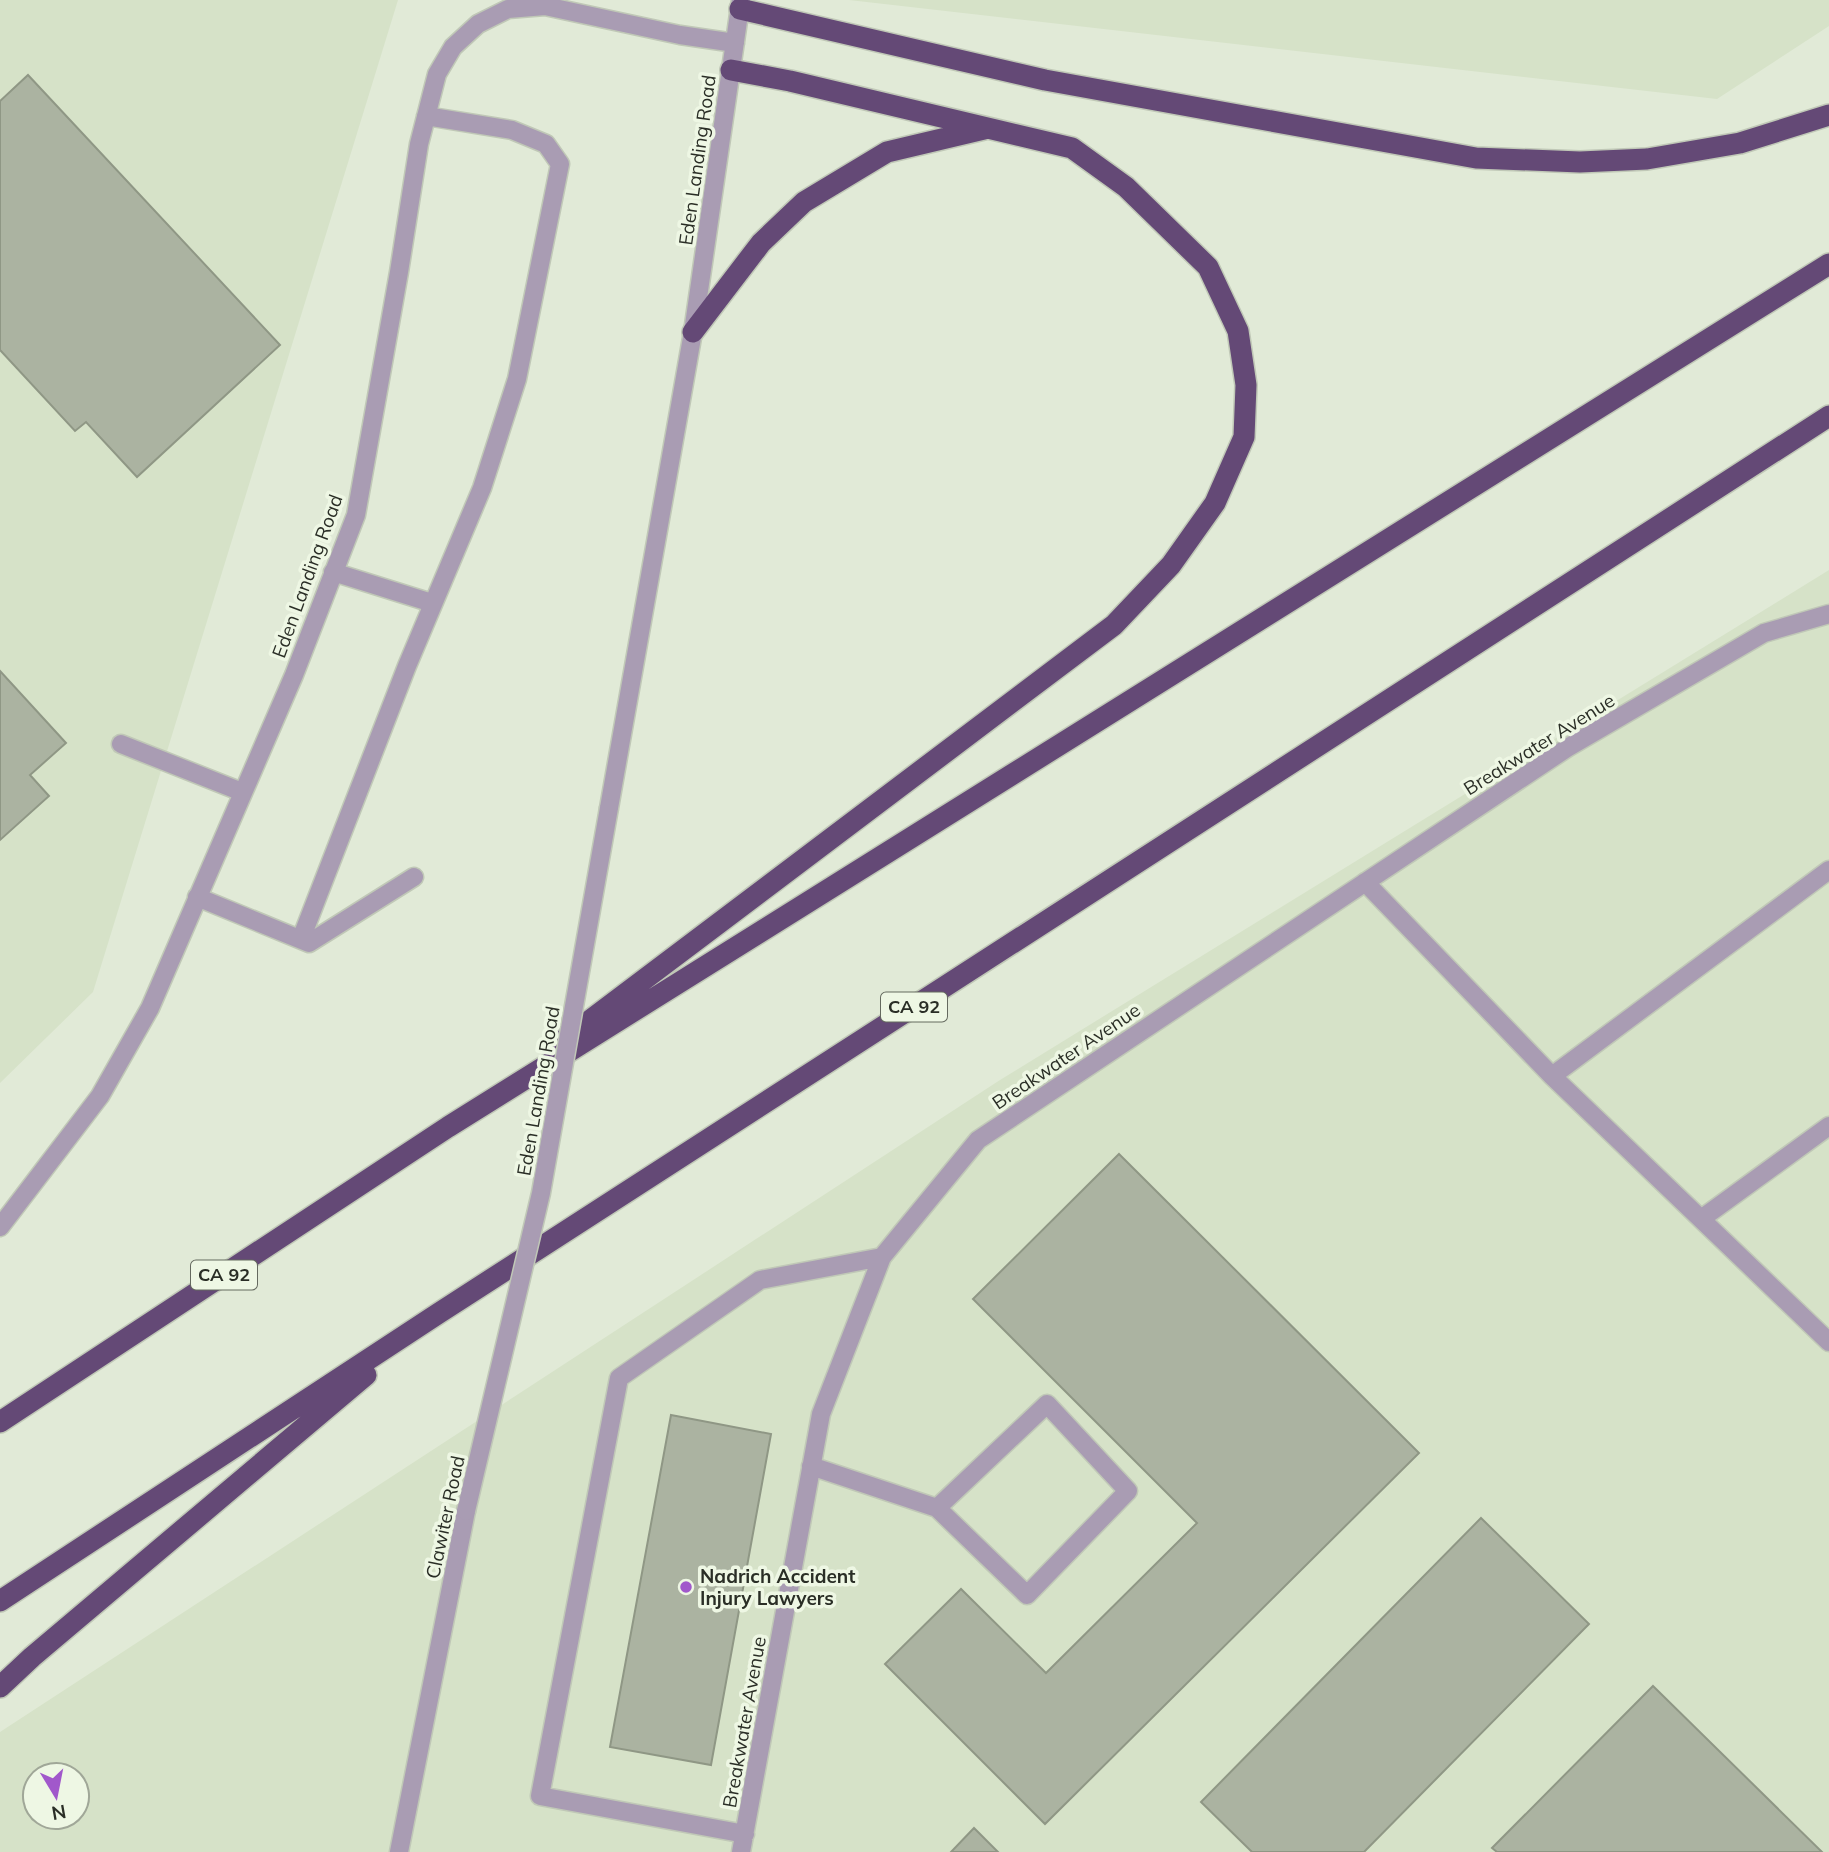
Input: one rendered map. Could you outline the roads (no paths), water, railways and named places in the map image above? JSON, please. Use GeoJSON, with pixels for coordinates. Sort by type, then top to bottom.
{"type":"FeatureCollection","features":[{"type":"Feature","properties":{"kind":"highway"},"geometry":{"type":"LineString","coordinates":[[740,5],[1045,80],[1476,158],[1580,162],[1647,159],[1740,143],[1829,115]]}},
{"type":"Feature","properties":{"kind":"highway"},"geometry":{"type":"LineString","coordinates":[[448,1128],[1114,625],[1171,565],[1215,503],[1244,437],[1246,385],[1238,331],[1208,267],[1126,187],[1072,148],[790,81],[732,70]]}},
{"type":"Feature","properties":{"kind":"highway"},"geometry":{"type":"LineString","coordinates":[[693,332],[761,243],[804,202],[887,152],[989,128]]}},
{"type":"Feature","properties":{"kind":"highway","name":"CA 92"},"geometry":{"type":"LineString","coordinates":[[0,1422],[448,1128],[1829,264]]}},
{"type":"Feature","properties":{"kind":"highway","name":"CA 92"},"geometry":{"type":"LineString","coordinates":[[0,1601],[439,1313],[1829,416]]}},
{"type":"Feature","properties":{"kind":"highway"},"geometry":{"type":"LineString","coordinates":[[0,1687],[439,1313]]}},
{"type":"Feature","properties":{"kind":"street","name":"Eden Landing Road"},"geometry":{"type":"LineString","coordinates":[[541,1194],[693,332],[740,5]]}},
{"type":"Feature","properties":{"kind":"street","name":"Eden Landing Road"},"geometry":{"type":"LineString","coordinates":[[0,1227],[100,1096],[150,1008],[294,675],[355,515],[419,144],[437,74],[453,47],[478,24],[508,9],[545,6],[634,26],[735,43]]}},
{"type":"Feature","properties":{"kind":"street"},"geometry":{"type":"LineString","coordinates":[[301,939],[432,603],[482,488],[517,379],[559,164],[546,144],[512,130],[426,116]]}},
{"type":"Feature","properties":{"kind":"street"},"geometry":{"type":"LineString","coordinates":[[333,572],[432,603]]}},
{"type":"Feature","properties":{"kind":"street","name":"Breakwater Avenue"},"geometry":{"type":"LineString","coordinates":[[741,1852],[821,1414],[882,1257],[978,1140],[1567,748],[1764,633],[1829,614]]}},
{"type":"Feature","properties":{"kind":"street"},"geometry":{"type":"LineString","coordinates":[[121,744],[242,792]]}},
{"type":"Feature","properties":{"kind":"street"},"geometry":{"type":"LineString","coordinates":[[1552,1076],[1829,870]]}},
{"type":"Feature","properties":{"kind":"street"},"geometry":{"type":"LineString","coordinates":[[197,897],[309,943],[414,877]]}},
{"type":"Feature","properties":{"kind":"street"},"geometry":{"type":"LineString","coordinates":[[1365,882],[1552,1076],[1829,1342]]}},
{"type":"Feature","properties":{"kind":"street"},"geometry":{"type":"LineString","coordinates":[[1701,1219],[1829,1126]]}},
{"type":"Feature","properties":{"kind":"street","name":"Clawiter Road"},"geometry":{"type":"LineString","coordinates":[[400,1852],[466,1511],[541,1194]]}},
{"type":"Feature","properties":{"kind":"street"},"geometry":{"type":"LineString","coordinates":[[745,1834],[540,1796],[619,1378],[760,1280],[882,1257]]}},
{"type":"Feature","properties":{"kind":"street"},"geometry":{"type":"LineString","coordinates":[[811,1466],[937,1508],[1027,1595],[1128,1491],[1047,1404],[937,1508]]}},
{"type":"Feature","properties":{"kind":"place","name":"Nadrich Accident Injury Lawyers"},"geometry":{"type":"Point","coordinates":[686,1587]}}]}
